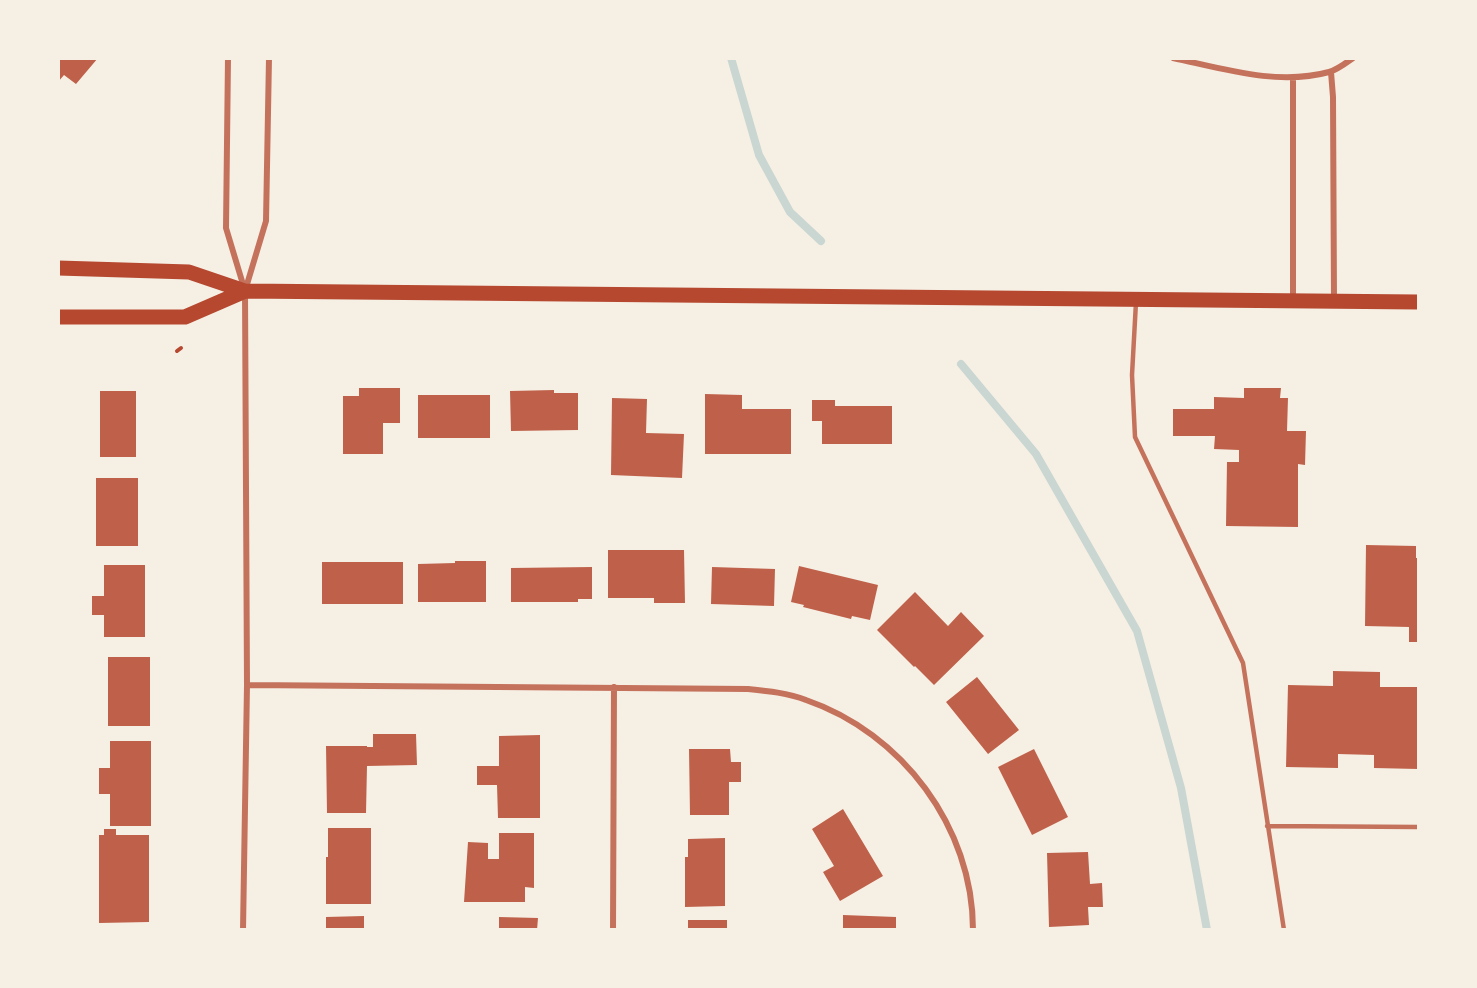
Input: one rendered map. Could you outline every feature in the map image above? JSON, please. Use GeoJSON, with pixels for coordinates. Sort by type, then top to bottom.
{"type":"FeatureCollection","features":[{"type":"Feature","properties":{"kind":"main road"},"geometry":{"type":"LineString","coordinates":[[58,268],[189,272],[245,291],[1419,302]]}},
{"type":"Feature","properties":{"kind":"main road"},"geometry":{"type":"LineString","coordinates":[[58,317],[185,317],[245,291]]}},
{"type":"Feature","properties":{"kind":"street"},"geometry":{"type":"LineString","coordinates":[[228,58],[226,228],[245,291],[247,685],[243,930]]}},
{"type":"Feature","properties":{"kind":"street"},"geometry":{"type":"LineString","coordinates":[[245,291],[266,221],[269,58]]}},
{"type":"Feature","properties":{"kind":"street"},"geometry":{"type":"LineString","coordinates":[[1173,58],[1256,75],[1293,78],[1331,72],[1353,58]]}},
{"type":"Feature","properties":{"kind":"street"},"geometry":{"type":"LineString","coordinates":[[1331,72],[1334,108],[1334,302]]}},
{"type":"Feature","properties":{"kind":"street"},"geometry":{"type":"LineString","coordinates":[[1293,78],[1293,302]]}},
{"type":"Feature","properties":{"kind":"street"},"geometry":{"type":"LineString","coordinates":[[247,685],[748,689],[782,693],[807,700],[838,713],[867,730],[900,757],[927,789],[949,825],[962,857],[971,898],[973,930]]}},
{"type":"Feature","properties":{"kind":"street"},"geometry":{"type":"LineString","coordinates":[[613,930],[614,687]]}},
{"type":"Feature","properties":{"kind":"lane"},"geometry":{"type":"LineString","coordinates":[[1136,299],[1132,375],[1136,437],[1243,663],[1284,930]]}},
{"type":"Feature","properties":{"kind":"lane"},"geometry":{"type":"LineString","coordinates":[[1267,826],[1419,827]]}},
{"type":"Feature","properties":{"kind":"building"},"geometry":{"type":"Polygon","coordinates":[[[58,58],[98,58],[76,84],[64,75],[58,82],[58,58]]]}},
{"type":"Feature","properties":{"kind":"building"},"geometry":{"type":"Polygon","coordinates":[[[359,388],[400,388],[400,423],[383,423],[383,454],[343,454],[343,396],[359,396],[359,388]]]}},
{"type":"Feature","properties":{"kind":"building"},"geometry":{"type":"Polygon","coordinates":[[[1244,388],[1281,388],[1280,398],[1288,398],[1287,431],[1306,431],[1305,465],[1298,464],[1298,527],[1226,526],[1227,462],[1239,462],[1239,450],[1214,449],[1215,436],[1173,436],[1173,409],[1214,409],[1214,397],[1244,398],[1244,388]]]}},
{"type":"Feature","properties":{"kind":"building"},"geometry":{"type":"Polygon","coordinates":[[[554,390],[554,393],[578,393],[578,430],[511,431],[510,391],[554,390]]]}},
{"type":"Feature","properties":{"kind":"building"},"geometry":{"type":"Polygon","coordinates":[[[100,391],[136,391],[136,457],[100,457],[100,391]]]}},
{"type":"Feature","properties":{"kind":"building"},"geometry":{"type":"Polygon","coordinates":[[[705,394],[742,395],[742,409],[791,409],[791,454],[705,454],[705,394]]]}},
{"type":"Feature","properties":{"kind":"building"},"geometry":{"type":"Polygon","coordinates":[[[418,395],[490,395],[490,438],[418,438],[418,395]]]}},
{"type":"Feature","properties":{"kind":"building"},"geometry":{"type":"Polygon","coordinates":[[[612,398],[647,399],[646,433],[684,434],[682,478],[611,475],[612,398]]]}},
{"type":"Feature","properties":{"kind":"building"},"geometry":{"type":"Polygon","coordinates":[[[812,400],[835,400],[835,406],[892,406],[892,444],[822,444],[822,421],[812,421],[812,400]]]}},
{"type":"Feature","properties":{"kind":"building"},"geometry":{"type":"Polygon","coordinates":[[[96,478],[138,478],[138,546],[96,546],[96,478]]]}},
{"type":"Feature","properties":{"kind":"building"},"geometry":{"type":"Polygon","coordinates":[[[1366,545],[1416,546],[1418,642],[1409,642],[1409,627],[1365,626],[1366,545]]]}},
{"type":"Feature","properties":{"kind":"building"},"geometry":{"type":"Polygon","coordinates":[[[608,550],[684,550],[685,603],[654,603],[654,598],[608,598],[608,550]]]}},
{"type":"Feature","properties":{"kind":"building"},"geometry":{"type":"Polygon","coordinates":[[[455,561],[486,561],[486,602],[418,602],[418,564],[455,563],[455,561]]]}},
{"type":"Feature","properties":{"kind":"building"},"geometry":{"type":"Polygon","coordinates":[[[322,562],[403,562],[403,604],[322,604],[322,562]]]}},
{"type":"Feature","properties":{"kind":"building"},"geometry":{"type":"Polygon","coordinates":[[[104,565],[145,565],[145,637],[104,637],[104,615],[92,615],[92,596],[104,596],[104,565]]]}},
{"type":"Feature","properties":{"kind":"building"},"geometry":{"type":"Polygon","coordinates":[[[799,566],[878,585],[870,620],[852,616],[851,619],[791,602],[799,566]]]}},
{"type":"Feature","properties":{"kind":"building"},"geometry":{"type":"Polygon","coordinates":[[[592,567],[592,599],[578,599],[578,602],[511,602],[511,568],[592,567]]]}},
{"type":"Feature","properties":{"kind":"building"},"geometry":{"type":"Polygon","coordinates":[[[712,567],[775,569],[774,606],[711,604],[712,567]]]}},
{"type":"Feature","properties":{"kind":"building"},"geometry":{"type":"Polygon","coordinates":[[[915,592],[948,626],[961,612],[984,636],[934,685],[877,630],[915,592]]]}},
{"type":"Feature","properties":{"kind":"building"},"geometry":{"type":"Polygon","coordinates":[[[108,657],[150,657],[150,726],[108,726],[108,657]]]}},
{"type":"Feature","properties":{"kind":"building"},"geometry":{"type":"Polygon","coordinates":[[[1333,671],[1380,672],[1380,687],[1418,687],[1418,769],[1374,768],[1374,755],[1338,754],[1338,768],[1286,767],[1288,685],[1333,686],[1333,671]]]}},
{"type":"Feature","properties":{"kind":"building"},"geometry":{"type":"Polygon","coordinates":[[[977,677],[1019,730],[988,754],[946,702],[977,677]]]}},
{"type":"Feature","properties":{"kind":"building"},"geometry":{"type":"Polygon","coordinates":[[[373,734],[416,734],[417,765],[367,766],[366,813],[327,813],[326,746],[373,747],[373,734]]]}},
{"type":"Feature","properties":{"kind":"building"},"geometry":{"type":"Polygon","coordinates":[[[540,735],[540,818],[498,818],[497,785],[477,785],[477,766],[499,766],[499,736],[540,735]]]}},
{"type":"Feature","properties":{"kind":"building"},"geometry":{"type":"Polygon","coordinates":[[[110,741],[151,741],[151,826],[110,826],[110,794],[99,794],[99,768],[110,768],[110,741]]]}},
{"type":"Feature","properties":{"kind":"building"},"geometry":{"type":"Polygon","coordinates":[[[689,749],[730,749],[731,762],[741,762],[741,782],[729,782],[729,815],[690,815],[689,749]]]}},
{"type":"Feature","properties":{"kind":"building"},"geometry":{"type":"Polygon","coordinates":[[[1034,749],[1068,817],[1032,835],[998,767],[1034,749]]]}},
{"type":"Feature","properties":{"kind":"building"},"geometry":{"type":"Polygon","coordinates":[[[843,809],[883,876],[840,901],[823,872],[834,866],[812,829],[843,809]]]}},
{"type":"Feature","properties":{"kind":"building"},"geometry":{"type":"Polygon","coordinates":[[[328,828],[371,828],[371,904],[326,904],[328,828]]]}},
{"type":"Feature","properties":{"kind":"building"},"geometry":{"type":"Polygon","coordinates":[[[104,829],[116,829],[116,835],[149,835],[149,922],[99,923],[99,835],[104,835],[104,829]]]}},
{"type":"Feature","properties":{"kind":"building"},"geometry":{"type":"Polygon","coordinates":[[[499,833],[534,833],[534,888],[525,887],[525,902],[464,902],[468,842],[488,843],[488,859],[499,859],[499,833]]]}},
{"type":"Feature","properties":{"kind":"building"},"geometry":{"type":"Polygon","coordinates":[[[725,838],[725,906],[685,907],[685,857],[688,857],[688,839],[725,838]]]}},
{"type":"Feature","properties":{"kind":"building"},"geometry":{"type":"Polygon","coordinates":[[[1088,852],[1090,884],[1102,883],[1103,907],[1088,907],[1089,925],[1049,927],[1047,853],[1088,852]]]}},
{"type":"Feature","properties":{"kind":"building"},"geometry":{"type":"Polygon","coordinates":[[[843,915],[896,917],[896,930],[843,930],[843,915]]]}},
{"type":"Feature","properties":{"kind":"building"},"geometry":{"type":"Polygon","coordinates":[[[364,916],[364,930],[326,930],[326,917],[364,916]]]}},
{"type":"Feature","properties":{"kind":"building"},"geometry":{"type":"Polygon","coordinates":[[[499,917],[538,918],[537,930],[499,930],[499,917]]]}},
{"type":"Feature","properties":{"kind":"building"},"geometry":{"type":"Polygon","coordinates":[[[688,920],[727,920],[727,930],[688,930],[688,920]]]}},
{"type":"Feature","properties":{"kind":"waterway"},"geometry":{"type":"LineString","coordinates":[[731,58],[759,155],[790,212],[821,241]]}},
{"type":"Feature","properties":{"kind":"waterway"},"geometry":{"type":"LineString","coordinates":[[961,364],[1036,454],[1137,631],[1181,788],[1207,930]]}}]}
